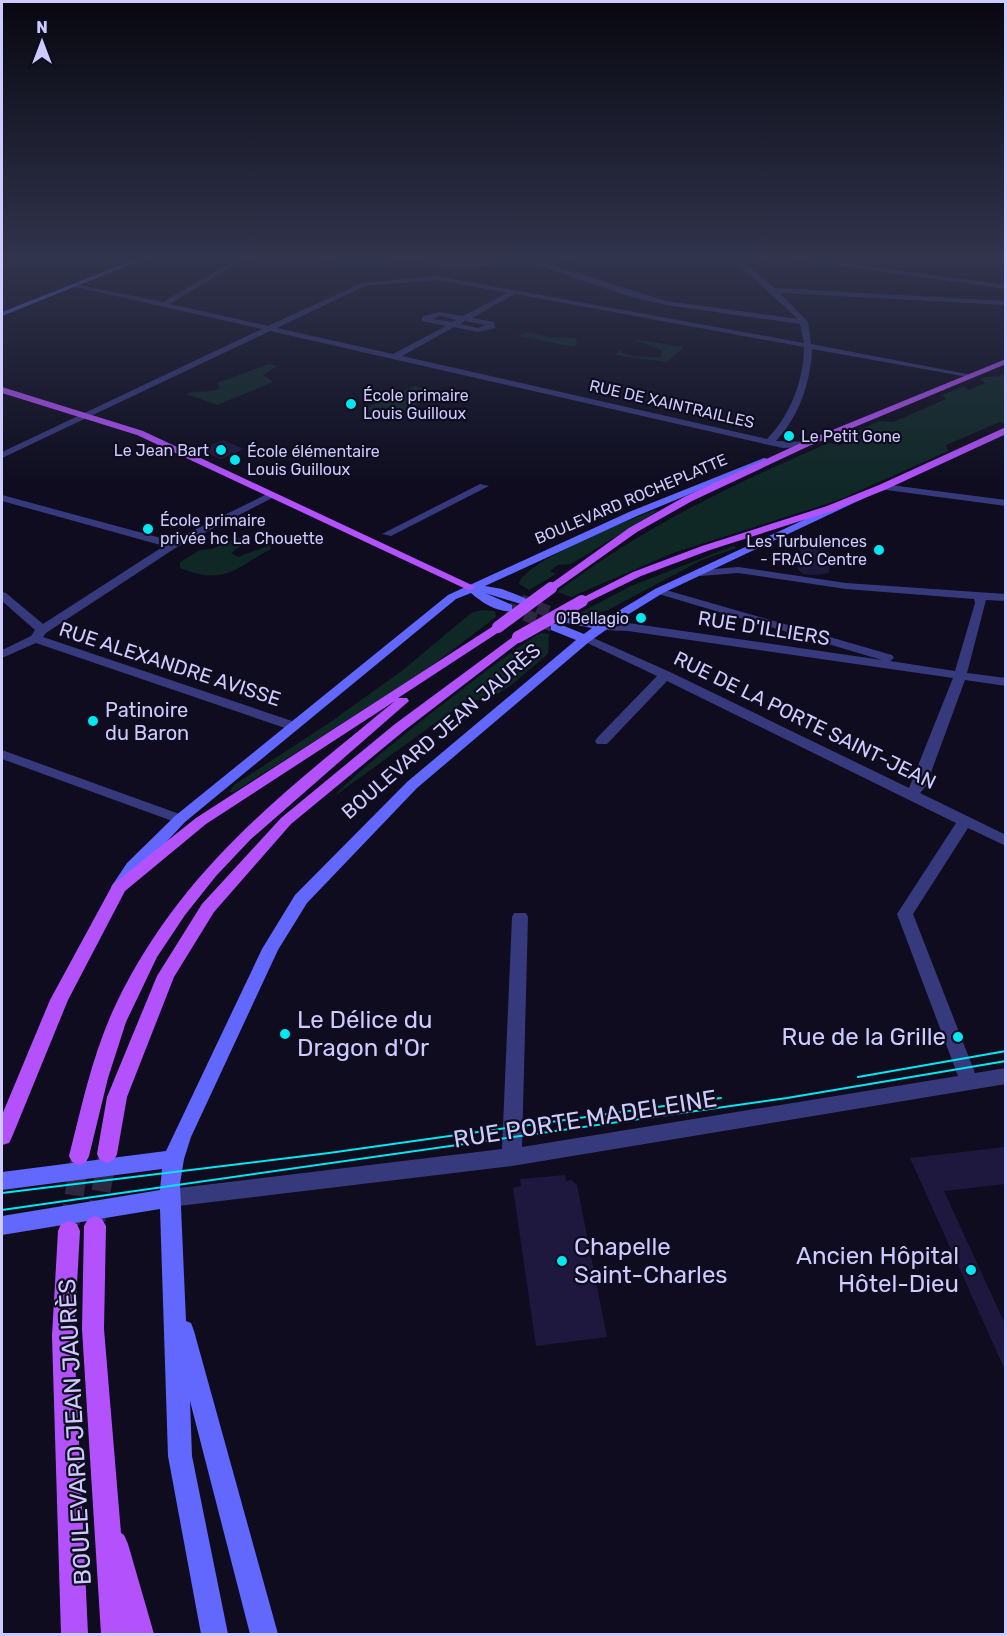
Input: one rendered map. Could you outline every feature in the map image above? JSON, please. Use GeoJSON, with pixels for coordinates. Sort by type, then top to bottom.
{"type":"FeatureCollection","features":[{"type":"Feature","properties":{"kind":"main road","name":"BOULEVARD ROCHEPLATTE"},"geometry":{"type":"LineString","coordinates":[[470,587],[633,514],[1005,361]]}},
{"type":"Feature","properties":{"kind":"main road"},"geometry":{"type":"LineString","coordinates":[[2,390],[140,433],[470,587],[485,599],[508,608]]}},
{"type":"Feature","properties":{"kind":"main road"},"geometry":{"type":"LineString","coordinates":[[566,619],[600,626],[659,591],[1005,430]]}},
{"type":"Feature","properties":{"kind":"main road","name":"BOULEVARD ROCHEPLATTE"},"geometry":{"type":"LineString","coordinates":[[498,627],[633,530],[710,488],[806,444]]}},
{"type":"Feature","properties":{"kind":"main road","name":"BOULEVARD JEAN JAURÈS"},"geometry":{"type":"LineString","coordinates":[[107,1154],[117,1097],[166,976],[208,908],[262,845],[286,821],[399,727],[518,637],[582,601],[637,574],[706,548],[831,508],[883,487]]}},
{"type":"Feature","properties":{"kind":"main road"},"geometry":{"type":"LineString","coordinates":[[470,587],[498,591],[521,600]]}},
{"type":"Feature","properties":{"kind":"main road","name":"BOULEVARD JEAN JAURÈS"},"geometry":{"type":"LineString","coordinates":[[2,1137],[59,1000],[119,888],[133,867],[180,819],[452,597],[470,587]]}},
{"type":"Feature","properties":{"kind":"main road","name":"BOULEVARD JEAN JAURÈS"},"geometry":{"type":"LineString","coordinates":[[214,1635],[180,1456],[177,1308],[170,1198],[174,1159],[182,1137],[270,949],[301,899],[328,868],[412,785],[600,626]]}},
{"type":"Feature","properties":{"kind":"main road","name":"BOULEVARD JEAN JAURÈS"},"geometry":{"type":"LineString","coordinates":[[119,888],[201,821],[498,627]]}},
{"type":"Feature","properties":{"kind":"main road"},"geometry":{"type":"LineString","coordinates":[[555,627],[585,639]]}},
{"type":"Feature","properties":{"kind":"main road","name":"BOULEVARD JEAN JAURÈS"},"geometry":{"type":"LineString","coordinates":[[79,1156],[101,1064],[125,1003],[170,923],[231,848],[260,819],[447,662]]}},
{"type":"Feature","properties":{"kind":"main road"},"geometry":{"type":"LineString","coordinates":[[2,1181],[174,1159]]}},
{"type":"Feature","properties":{"kind":"main road"},"geometry":{"type":"LineString","coordinates":[[2,1226],[170,1198]]}},
{"type":"Feature","properties":{"kind":"main road","name":"BOULEVARD JEAN JAURÈS"},"geometry":{"type":"LineString","coordinates":[[95,1226],[93,1329],[115,1635]]}},
{"type":"Feature","properties":{"kind":"main road","name":"BOULEVARD JEAN JAURÈS"},"geometry":{"type":"LineString","coordinates":[[69,1231],[63,1336],[75,1635]]}},
{"type":"Feature","properties":{"kind":"main road","name":"BOULEVARD JEAN JAURÈS"},"geometry":{"type":"LineString","coordinates":[[177,1308],[264,1635]]}},
{"type":"Feature","properties":{"kind":"main road"},"geometry":{"type":"LineString","coordinates":[[106,1516],[141,1635]]}},
{"type":"Feature","properties":{"kind":"street"},"geometry":{"type":"LineString","coordinates":[[2,455],[260,333]]}},
{"type":"Feature","properties":{"kind":"street","name":"RUE DE XAINTRAILLES"},"geometry":{"type":"LineString","coordinates":[[295,333],[769,442],[783,445],[806,444]]}},
{"type":"Feature","properties":{"kind":"street"},"geometry":{"type":"LineString","coordinates":[[396,356],[438,333]]}},
{"type":"Feature","properties":{"kind":"street"},"geometry":{"type":"LineString","coordinates":[[743,333],[968,375]]}},
{"type":"Feature","properties":{"kind":"street"},"geometry":{"type":"LineString","coordinates":[[769,442],[795,408],[808,345],[806,333]]}},
{"type":"Feature","properties":{"kind":"street"},"geometry":{"type":"LineString","coordinates":[[386,535],[484,486]]}},
{"type":"Feature","properties":{"kind":"street"},"geometry":{"type":"LineString","coordinates":[[883,487],[1005,503]]}},
{"type":"Feature","properties":{"kind":"street"},"geometry":{"type":"LineString","coordinates":[[2,654],[38,635],[173,545],[273,495]]}},
{"type":"Feature","properties":{"kind":"street"},"geometry":{"type":"LineString","coordinates":[[2,498],[173,545]]}},
{"type":"Feature","properties":{"kind":"street"},"geometry":{"type":"LineString","coordinates":[[701,573],[738,570],[846,586],[1005,598]]}},
{"type":"Feature","properties":{"kind":"street","name":"RUE D'ILLIERS"},"geometry":{"type":"LineString","coordinates":[[659,591],[922,669]]}},
{"type":"Feature","properties":{"kind":"street"},"geometry":{"type":"LineString","coordinates":[[2,595],[38,635]]}},
{"type":"Feature","properties":{"kind":"street"},"geometry":{"type":"LineString","coordinates":[[911,795],[919,786],[960,676],[981,603],[979,596]]}},
{"type":"Feature","properties":{"kind":"street","name":"RUE D'ILLIERS"},"geometry":{"type":"LineString","coordinates":[[600,626],[628,627],[1005,682]]}},
{"type":"Feature","properties":{"kind":"street","name":"RUE ALEXANDRE AVISSE"},"geometry":{"type":"LineString","coordinates":[[38,635],[293,726]]}},
{"type":"Feature","properties":{"kind":"street","name":"RUE DE LA PORTE SAINT-JEAN"},"geometry":{"type":"LineString","coordinates":[[585,639],[665,675],[1005,841]]}},
{"type":"Feature","properties":{"kind":"street"},"geometry":{"type":"LineString","coordinates":[[602,741],[665,675]]}},
{"type":"Feature","properties":{"kind":"street"},"geometry":{"type":"LineString","coordinates":[[2,754],[180,819]]}},
{"type":"Feature","properties":{"kind":"street"},"geometry":{"type":"LineString","coordinates":[[965,821],[905,914],[969,1081]]}},
{"type":"Feature","properties":{"kind":"street"},"geometry":{"type":"LineString","coordinates":[[512,1157],[520,917]]}},
{"type":"Feature","properties":{"kind":"street","name":"RUE PORTE MADELEINE"},"geometry":{"type":"LineString","coordinates":[[170,1198],[512,1157],[1005,1076]]}},
{"type":"Feature","properties":{"kind":"green space"},"geometry":{"type":"Polygon","coordinates":[[[532,333],[549,337],[576,338],[577,344],[574,347],[518,336],[532,333]]]}},
{"type":"Feature","properties":{"kind":"green space"},"geometry":{"type":"Polygon","coordinates":[[[632,339],[684,347],[667,362],[615,355],[619,350],[634,356],[662,357],[661,350],[632,339]]]}},
{"type":"Feature","properties":{"kind":"green space"},"geometry":{"type":"Polygon","coordinates":[[[269,364],[277,366],[263,375],[273,382],[217,405],[186,394],[216,390],[220,388],[217,383],[269,364]]]}},
{"type":"Feature","properties":{"kind":"green space"},"geometry":{"type":"Polygon","coordinates":[[[1005,374],[1005,424],[1000,422],[946,445],[948,451],[839,500],[673,553],[571,597],[557,592],[621,548],[723,491],[829,443],[840,445],[851,440],[846,436],[879,421],[893,422],[946,399],[942,395],[963,386],[969,390],[985,383],[980,379],[1005,374]]]}},
{"type":"Feature","properties":{"kind":"green space"},"geometry":{"type":"Polygon","coordinates":[[[415,386],[440,394],[388,417],[362,409],[415,386]]]}},
{"type":"Feature","properties":{"kind":"green space"},"geometry":{"type":"Polygon","coordinates":[[[654,510],[658,511],[571,564],[558,565],[550,571],[556,574],[529,590],[519,584],[525,575],[557,554],[579,542],[654,510]]]}},
{"type":"Feature","properties":{"kind":"green space"},"geometry":{"type":"Polygon","coordinates":[[[237,538],[245,538],[247,542],[231,553],[238,557],[270,545],[271,549],[237,569],[219,575],[195,573],[180,568],[180,562],[200,550],[212,549],[237,538]]]}},
{"type":"Feature","properties":{"kind":"green space"},"geometry":{"type":"Polygon","coordinates":[[[733,546],[737,548],[702,560],[608,610],[591,615],[579,613],[631,586],[733,546]]]}},
{"type":"Feature","properties":{"kind":"green space"},"geometry":{"type":"Polygon","coordinates":[[[481,610],[495,611],[496,617],[426,670],[234,792],[229,792],[234,785],[329,723],[403,670],[471,613],[481,610]]]}},
{"type":"Feature","properties":{"kind":"green space"},"geometry":{"type":"Polygon","coordinates":[[[541,633],[549,634],[548,654],[510,686],[488,700],[467,700],[336,795],[432,712],[541,633]]]}},
{"type":"Feature","properties":{"kind":"building","name":"Le Jean Bart"},"geometry":{"type":"Polygon","coordinates":[[[223,440],[244,449],[221,459],[199,450],[223,440]]]}},
{"type":"Feature","properties":{"kind":"building"},"geometry":{"type":"Polygon","coordinates":[[[810,548],[831,553],[829,573],[803,574],[798,570],[797,557],[802,550],[810,548]]]}},
{"type":"Feature","properties":{"kind":"building","name":"Ancien Hôpital Hôtel-Dieu"},"geometry":{"type":"Polygon","coordinates":[[[1005,1147],[1005,1184],[944,1191],[1005,1324],[1005,1370],[910,1158],[1005,1147]]]}},
{"type":"Feature","properties":{"kind":"building","name":"Chapelle Saint-Charles"},"geometry":{"type":"Polygon","coordinates":[[[565,1175],[566,1181],[571,1180],[577,1185],[607,1337],[536,1346],[513,1188],[521,1186],[520,1179],[565,1175]]]}},
{"type":"Feature","properties":{"kind":"tunnel"},"geometry":{"type":"LineString","coordinates":[[521,600],[566,619]]}},
{"type":"Feature","properties":{"kind":"tunnel"},"geometry":{"type":"LineString","coordinates":[[508,608],[555,627]]}},
{"type":"Feature","properties":{"kind":"tunnel"},"geometry":{"type":"LineString","coordinates":[[96,1220],[107,1158]]}},
{"type":"Feature","properties":{"kind":"tunnel"},"geometry":{"type":"LineString","coordinates":[[70,1224],[79,1162]]}},
{"type":"Feature","properties":{"kind":"tram line"},"geometry":{"type":"LineString","coordinates":[[858,1077],[1006,1051]]}},
{"type":"Feature","properties":{"kind":"tram line"},"geometry":{"type":"LineString","coordinates":[[2,1210],[787,1098],[1006,1061]]}},
{"type":"Feature","properties":{"kind":"tram line"},"geometry":{"type":"LineString","coordinates":[[2,1193],[329,1153],[721,1098]]}},
{"type":"Feature","properties":{"kind":"place","name":"École primaire Louis Guilloux"},"geometry":{"type":"Point","coordinates":[351,404]}},
{"type":"Feature","properties":{"kind":"place","name":"Le Petit Gone"},"geometry":{"type":"Point","coordinates":[789,436]}},
{"type":"Feature","properties":{"kind":"place","name":"Le Jean Bart"},"geometry":{"type":"Point","coordinates":[221,450]}},
{"type":"Feature","properties":{"kind":"place","name":"École élémentaire Louis Guilloux"},"geometry":{"type":"Point","coordinates":[235,460]}},
{"type":"Feature","properties":{"kind":"place","name":"École primaire privée hc La Chouette"},"geometry":{"type":"Point","coordinates":[148,529]}},
{"type":"Feature","properties":{"kind":"place","name":"Les Turbulences - FRAC Centre"},"geometry":{"type":"Point","coordinates":[879,550]}},
{"type":"Feature","properties":{"kind":"place","name":"O'Bellagio"},"geometry":{"type":"Point","coordinates":[641,618]}},
{"type":"Feature","properties":{"kind":"place","name":"Patinoire du Baron"},"geometry":{"type":"Point","coordinates":[93,721]}},
{"type":"Feature","properties":{"kind":"place","name":"Le Délice du Dragon d'Or"},"geometry":{"type":"Point","coordinates":[285,1034]}},
{"type":"Feature","properties":{"kind":"place","name":"Rue de la Grille"},"geometry":{"type":"Point","coordinates":[958,1037]}},
{"type":"Feature","properties":{"kind":"place","name":"Chapelle Saint-Charles"},"geometry":{"type":"Point","coordinates":[562,1261]}},
{"type":"Feature","properties":{"kind":"place","name":"Ancien Hôpital Hôtel-Dieu"},"geometry":{"type":"Point","coordinates":[971,1270]}}]}
